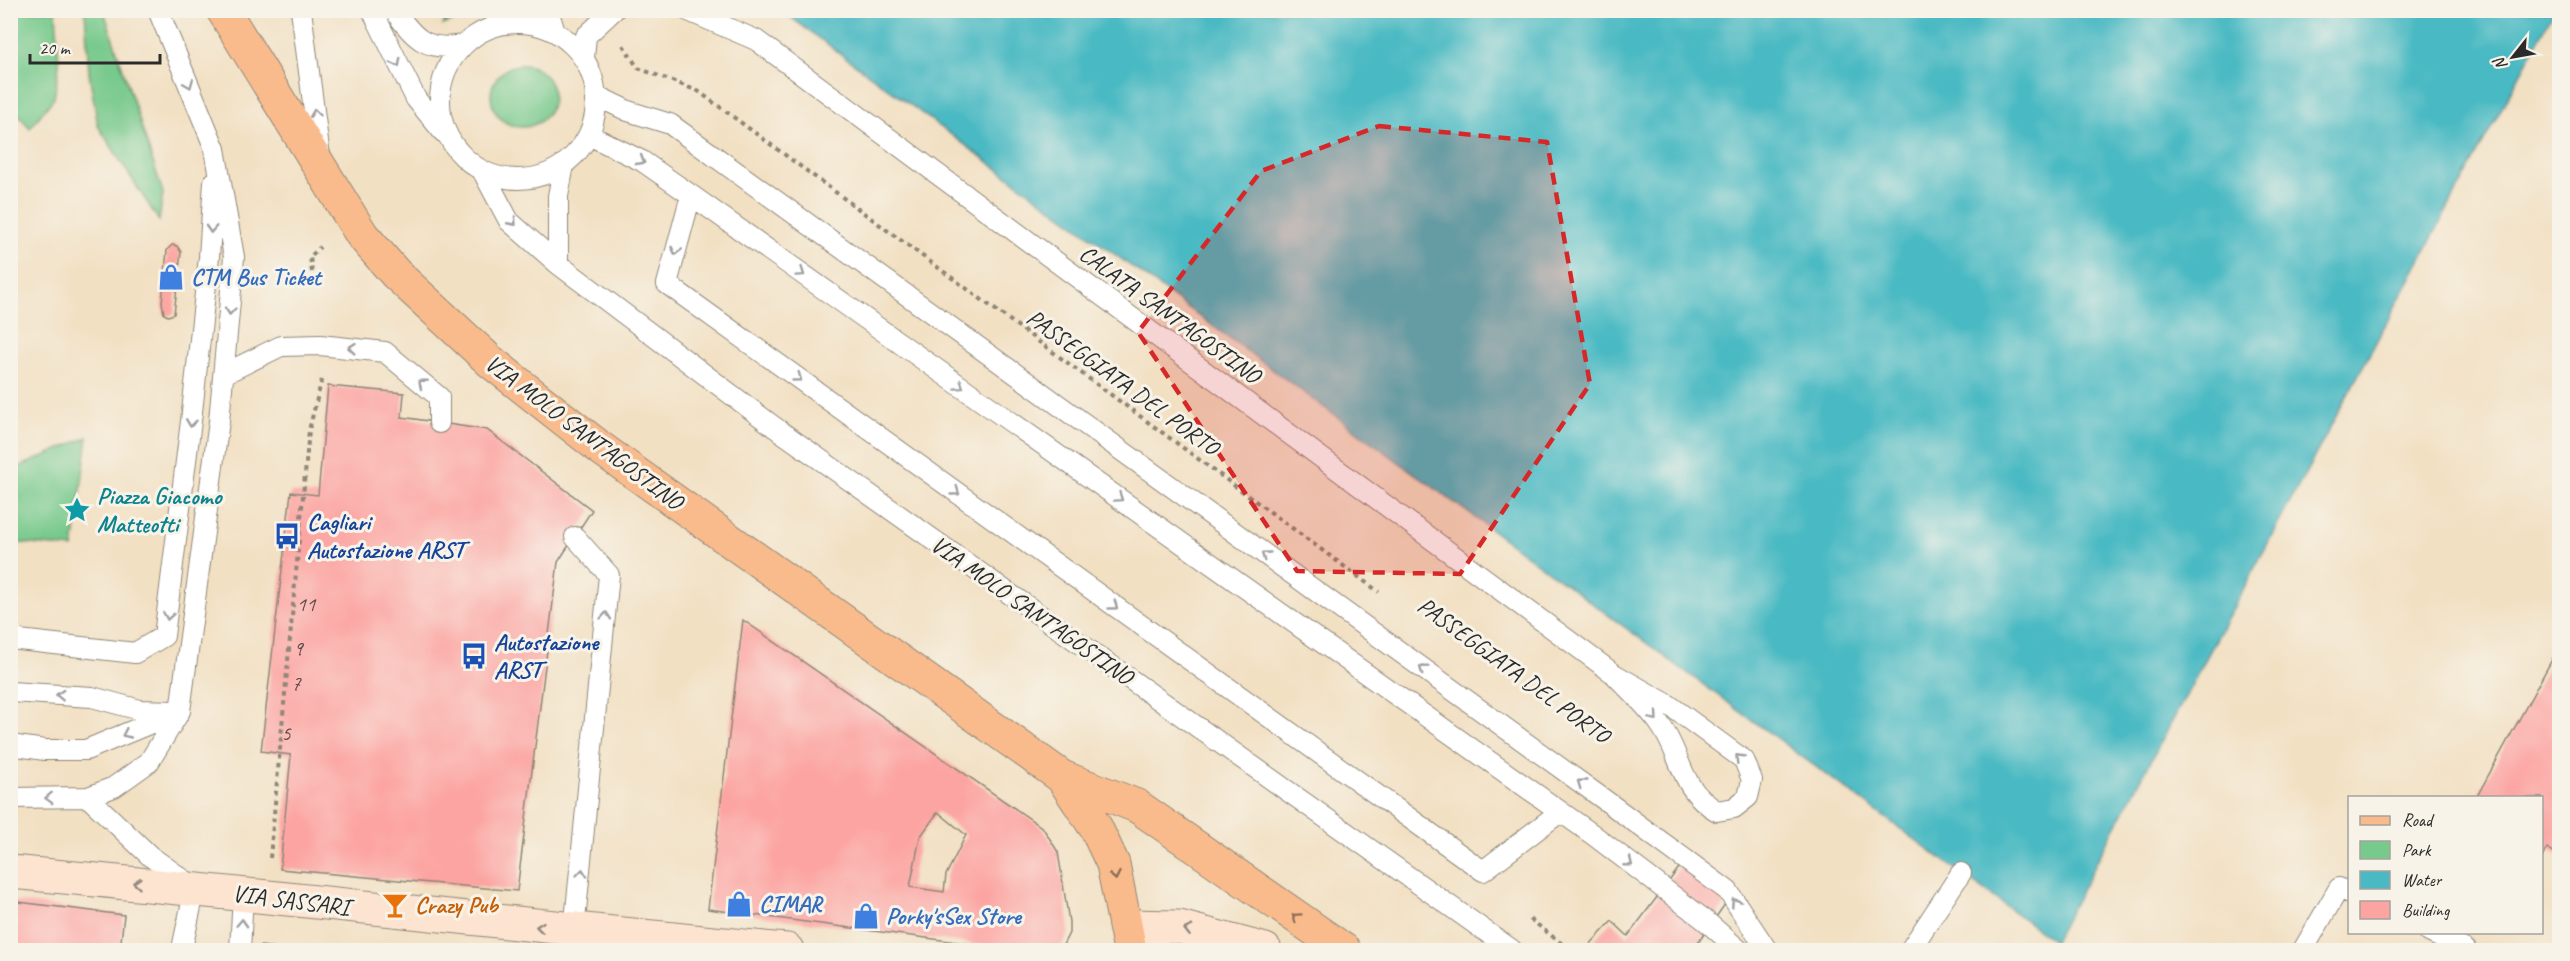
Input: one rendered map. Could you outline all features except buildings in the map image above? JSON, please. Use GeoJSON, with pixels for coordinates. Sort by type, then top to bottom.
{"type":"FeatureCollection","features":[{"type":"Feature","properties":{"kind":"main road","name":"VIA MOLO SANT'AGOSTINO"},"geometry":{"type":"LineString","coordinates":[[224,10],[362,235],[396,274],[490,361],[603,450],[1062,777],[1137,806],[1344,951]]}},
{"type":"Feature","properties":{"kind":"main road","name":"VIA MOLO SANT'AGOSTINO"},"geometry":{"type":"LineString","coordinates":[[1062,777],[1096,828],[1113,864],[1128,938]]}},
{"type":"Feature","properties":{"kind":"street","name":"VIA SASSARI"},"geometry":{"type":"LineString","coordinates":[[10,872],[195,888],[574,931],[787,951]]}},
{"type":"Feature","properties":{"kind":"street"},"geometry":{"type":"LineString","coordinates":[[1128,938],[1179,927],[1265,951]]}},
{"type":"Feature","properties":{"kind":"lane"},"geometry":{"type":"LineString","coordinates":[[10,798],[88,796],[114,787],[149,762],[180,711],[224,374],[234,257],[215,149],[159,10]]}},
{"type":"Feature","properties":{"kind":"lane"},"geometry":{"type":"LineString","coordinates":[[301,10],[322,171]]}},
{"type":"Feature","properties":{"kind":"lane"},"geometry":{"type":"LineString","coordinates":[[372,10],[416,99],[463,158],[483,172],[507,180],[528,180],[547,175],[564,165],[579,152],[589,135],[595,116],[597,96],[593,77],[584,58],[555,32],[507,17],[483,31],[462,45],[448,65],[440,89],[440,114],[448,138]]}},
{"type":"Feature","properties":{"kind":"lane"},"geometry":{"type":"LineString","coordinates":[[394,10],[410,32],[432,47],[462,45]]}},
{"type":"Feature","properties":{"kind":"lane"},"geometry":{"type":"LineString","coordinates":[[548,10],[555,32]]}},
{"type":"Feature","properties":{"kind":"lane","name":"CALATA SANT'AGOSTINO"},"geometry":{"type":"LineString","coordinates":[[686,10],[756,40],[1614,674],[1669,705],[1744,760],[1752,780],[1749,797],[1734,808],[1718,811],[1702,802],[1688,784],[1660,724],[1614,674]]}},
{"type":"Feature","properties":{"kind":"lane"},"geometry":{"type":"LineString","coordinates":[[584,58],[586,36],[610,13]]}},
{"type":"Feature","properties":{"kind":"lane"},"geometry":{"type":"LineString","coordinates":[[597,96],[628,111],[670,124],[1613,806],[1728,891],[1767,951]]}},
{"type":"Feature","properties":{"kind":"lane"},"geometry":{"type":"LineString","coordinates":[[589,135],[642,161],[691,195],[1560,812],[1706,921],[1739,951]]}},
{"type":"Feature","properties":{"kind":"lane"},"geometry":{"type":"LineString","coordinates":[[10,639],[135,653],[164,636],[208,269],[215,149]]}},
{"type":"Feature","properties":{"kind":"lane"},"geometry":{"type":"LineString","coordinates":[[558,264],[558,196],[564,165]]}},
{"type":"Feature","properties":{"kind":"lane","name":"VIA MOLO SANT'AGOSTINO"},"geometry":{"type":"LineString","coordinates":[[483,172],[509,221],[558,264],[773,426],[1512,951]]}},
{"type":"Feature","properties":{"kind":"lane"},"geometry":{"type":"LineString","coordinates":[[691,195],[667,284],[1483,871],[1560,812]]}},
{"type":"Feature","properties":{"kind":"lane"},"geometry":{"type":"LineString","coordinates":[[224,374],[281,346],[320,345],[385,352],[440,397],[439,423]]}},
{"type":"Feature","properties":{"kind":"lane"},"geometry":{"type":"LineString","coordinates":[[574,537],[609,575],[574,931]]}},
{"type":"Feature","properties":{"kind":"lane"},"geometry":{"type":"LineString","coordinates":[[10,692],[92,697],[141,710],[180,711]]}},
{"type":"Feature","properties":{"kind":"lane"},"geometry":{"type":"LineString","coordinates":[[10,745],[45,750],[86,750],[180,711]]}},
{"type":"Feature","properties":{"kind":"lane"},"geometry":{"type":"LineString","coordinates":[[88,796],[150,856],[195,888],[183,944],[184,951]]}},
{"type":"Feature","properties":{"kind":"lane"},"geometry":{"type":"LineString","coordinates":[[1910,951],[1961,873]]}},
{"type":"Feature","properties":{"kind":"lane"},"geometry":{"type":"LineString","coordinates":[[2303,951],[2339,888],[2348,892]]}},
{"type":"Feature","properties":{"kind":"lane"},"geometry":{"type":"LineString","coordinates":[[240,951],[256,896]]}},
{"type":"Feature","properties":{"kind":"lane"},"geometry":{"type":"LineString","coordinates":[[2431,934],[2466,951]]}},
{"type":"Feature","properties":{"kind":"path","name":"PASSEGGIATA DEL PORTO"},"geometry":{"type":"LineString","coordinates":[[610,13],[638,68],[698,91],[1385,597]]}},
{"type":"Feature","properties":{"kind":"path"},"geometry":{"type":"LineString","coordinates":[[312,272],[310,257],[320,247]]}},
{"type":"Feature","properties":{"kind":"path"},"geometry":{"type":"LineString","coordinates":[[256,896],[309,430],[322,379]]}},
{"type":"Feature","properties":{"kind":"path"},"geometry":{"type":"LineString","coordinates":[[1530,919],[1570,951]]}},
{"type":"Feature","properties":{"kind":"highlighted area"},"geometry":{"type":"Polygon","coordinates":[[[1379,126],[1547,142],[1590,384],[1460,574],[1297,571],[1138,332],[1261,171],[1379,126]]]}},
{"type":"Feature","properties":{"kind":"green space"},"geometry":{"type":"Polygon","coordinates":[[[449,10],[479,11],[443,25],[449,10]]]}},
{"type":"Feature","properties":{"kind":"green space"},"geometry":{"type":"Polygon","coordinates":[[[10,11],[56,11],[59,65],[54,98],[30,128],[11,106],[10,11]]]}},
{"type":"Feature","properties":{"kind":"green space"},"geometry":{"type":"Polygon","coordinates":[[[85,11],[104,11],[163,193],[159,221],[98,126],[89,73],[85,11]]]}},
{"type":"Feature","properties":{"kind":"green space"},"geometry":{"type":"Polygon","coordinates":[[[522,65],[544,74],[553,96],[544,118],[522,127],[500,118],[491,96],[500,74],[522,65]]]}},
{"type":"Feature","properties":{"kind":"green space"},"geometry":{"type":"Polygon","coordinates":[[[88,437],[73,548],[11,542],[12,470],[88,437]]]}},
{"type":"Feature","properties":{"kind":"water"},"geometry":{"type":"Polygon","coordinates":[[[782,11],[2554,11],[2054,941],[782,11]]]}},
{"type":"Feature","properties":{"kind":"place","name":"CTM Bus Ticket"},"geometry":{"type":"Point","coordinates":[171,277]}},
{"type":"Feature","properties":{"kind":"place","name":"Piazza Giacomo Matteotti"},"geometry":{"type":"Point","coordinates":[77,510]}},
{"type":"Feature","properties":{"kind":"place","name":"Cagliari Autostazione ARST"},"geometry":{"type":"Point","coordinates":[287,536]}},
{"type":"Feature","properties":{"kind":"place","name":"Autostazione ARST"},"geometry":{"type":"Point","coordinates":[474,656]}},
{"type":"Feature","properties":{"kind":"place","name":"CIMAR"},"geometry":{"type":"Point","coordinates":[739,904]}},
{"type":"Feature","properties":{"kind":"place","name":"Crazy Pub"},"geometry":{"type":"Point","coordinates":[395,905]}},
{"type":"Feature","properties":{"kind":"place","name":"Porky'sSex Store"},"geometry":{"type":"Point","coordinates":[866,916]}}]}
